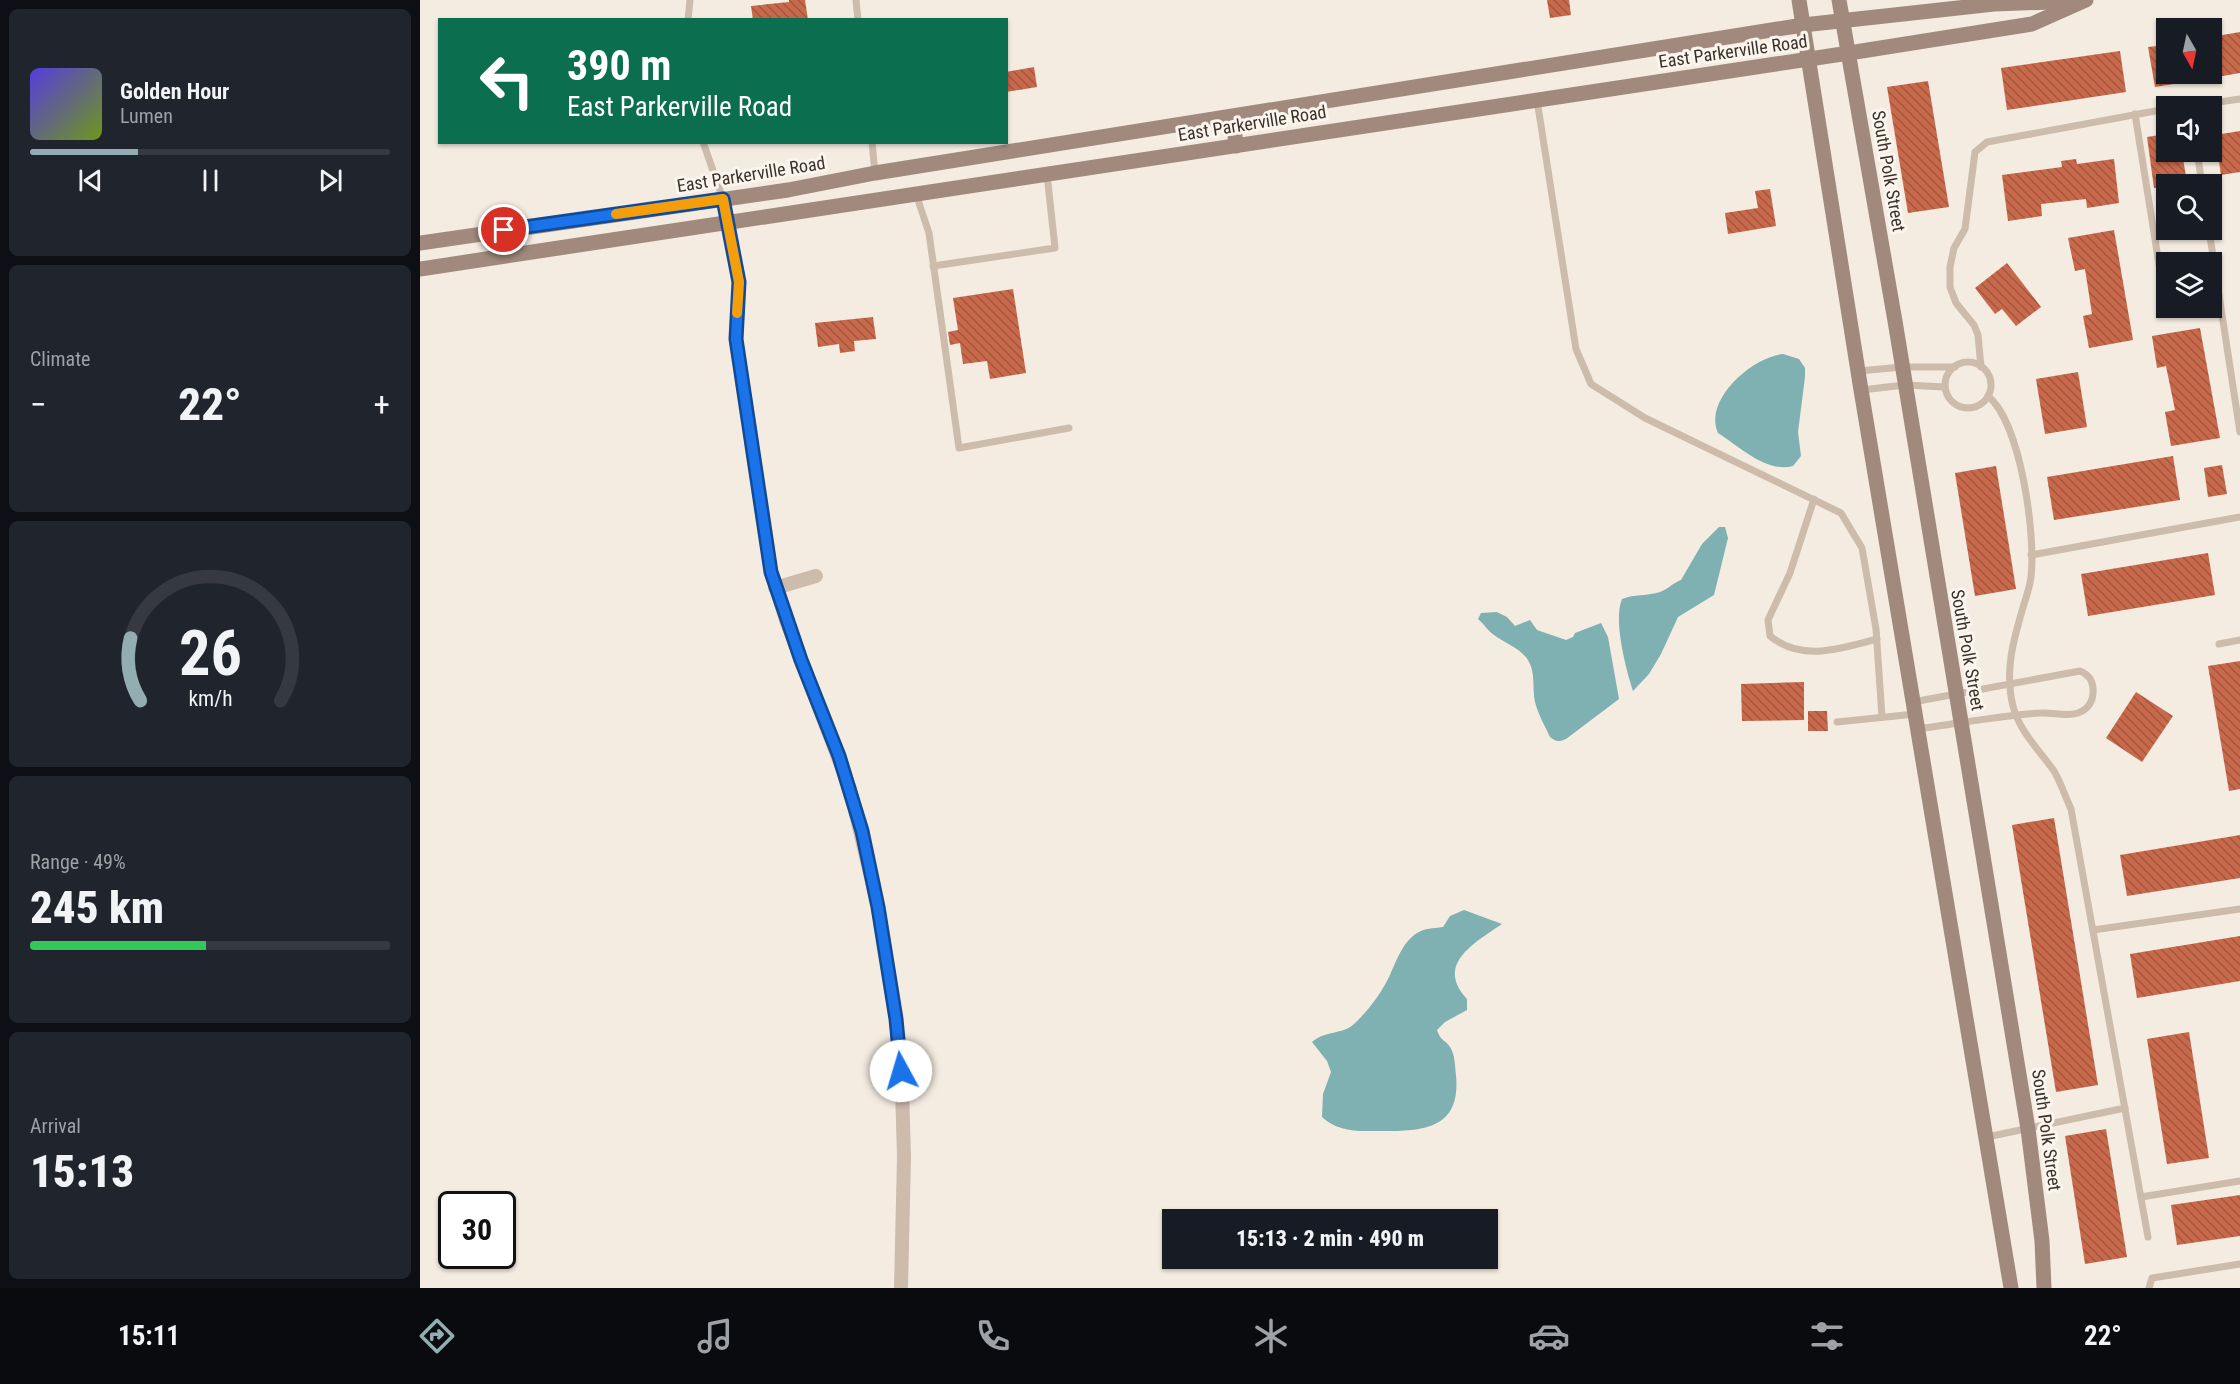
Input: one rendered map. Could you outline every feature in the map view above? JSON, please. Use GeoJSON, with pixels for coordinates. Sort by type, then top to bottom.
{"type":"FeatureCollection","features":[{"type":"Feature","properties":{"kind":"main road"},"geometry":{"type":"LineString","coordinates":[[1799,0],[1861,390],[2011,1288]]}},
{"type":"Feature","properties":{"kind":"main road","name":"South Polk Street"},"geometry":{"type":"LineString","coordinates":[[1839,0],[2028,1129],[2042,1241],[2044,1288]]}},
{"type":"Feature","properties":{"kind":"main road","name":"East Parkerville Road"},"geometry":{"type":"LineString","coordinates":[[420,243],[790,190],[875,173],[1803,25],[1994,4],[2087,0]]}},
{"type":"Feature","properties":{"kind":"main road","name":"East Parkerville Road"},"geometry":{"type":"LineString","coordinates":[[420,269],[1808,60],[2032,24],[2087,0]]}},
{"type":"Feature","properties":{"kind":"main road"},"geometry":{"type":"LineString","coordinates":[[1233,117],[1236,146]]}},
{"type":"Feature","properties":{"kind":"main road"},"geometry":{"type":"LineString","coordinates":[[912,167],[916,194]]}},
{"type":"Feature","properties":{"kind":"main road"},"geometry":{"type":"LineString","coordinates":[[723,199],[728,222]]}},
{"type":"Feature","properties":{"kind":"street"},"geometry":{"type":"LineString","coordinates":[[728,222],[739,282],[736,339],[767,551],[775,588],[850,789],[878,907],[896,1019],[902,1088],[904,1157],[901,1288]]}},
{"type":"Feature","properties":{"kind":"street"},"geometry":{"type":"LineString","coordinates":[[775,588],[816,576]]}},
{"type":"Feature","properties":{"kind":"lane"},"geometry":{"type":"LineString","coordinates":[[688,18],[690,0]]}},
{"type":"Feature","properties":{"kind":"lane"},"geometry":{"type":"LineString","coordinates":[[856,0],[858,18]]}},
{"type":"Feature","properties":{"kind":"lane"},"geometry":{"type":"LineString","coordinates":[[2222,102],[2240,99]]}},
{"type":"Feature","properties":{"kind":"lane"},"geometry":{"type":"LineString","coordinates":[[1537,100],[1576,349],[1592,384],[1645,418],[1841,513],[1862,548],[1876,639],[1882,717]]}},
{"type":"Feature","properties":{"kind":"lane"},"geometry":{"type":"LineString","coordinates":[[1955,367],[1948,373],[1945,387],[1951,401],[1965,408],[1980,405],[1988,396],[1991,386],[1990,379],[1981,367],[1978,335],[1974,325],[1956,303],[1950,287],[1950,267],[1954,248],[1965,229],[1975,152],[1988,142],[2156,111]]}},
{"type":"Feature","properties":{"kind":"lane"},"geometry":{"type":"LineString","coordinates":[[2135,114],[2157,252]]}},
{"type":"Feature","properties":{"kind":"lane"},"geometry":{"type":"LineString","coordinates":[[704,144],[723,199]]}},
{"type":"Feature","properties":{"kind":"lane"},"geometry":{"type":"LineString","coordinates":[[872,144],[875,173]]}},
{"type":"Feature","properties":{"kind":"lane"},"geometry":{"type":"LineString","coordinates":[[933,267],[1055,248],[1047,174]]}},
{"type":"Feature","properties":{"kind":"lane"},"geometry":{"type":"LineString","coordinates":[[916,194],[929,233],[959,448],[1069,428]]}},
{"type":"Feature","properties":{"kind":"lane"},"geometry":{"type":"LineString","coordinates":[[2221,318],[2240,432]]}},
{"type":"Feature","properties":{"kind":"lane"},"geometry":{"type":"LineString","coordinates":[[1858,371],[1902,367],[1955,367],[1967,363],[1981,367]]}},
{"type":"Feature","properties":{"kind":"lane"},"geometry":{"type":"LineString","coordinates":[[1861,390],[1905,385],[1945,387]]}},
{"type":"Feature","properties":{"kind":"lane"},"geometry":{"type":"LineString","coordinates":[[1988,396],[1996,402],[2004,414],[2016,450],[2029,516],[2031,578],[2008,663],[2013,708],[2031,741],[2054,772],[2071,808],[2148,1237]]}},
{"type":"Feature","properties":{"kind":"lane"},"geometry":{"type":"LineString","coordinates":[[1814,500],[1790,573],[1768,620],[1770,636],[1780,645],[1812,652],[1844,648],[1876,639]]}},
{"type":"Feature","properties":{"kind":"lane"},"geometry":{"type":"LineString","coordinates":[[2031,555],[2240,517]]}},
{"type":"Feature","properties":{"kind":"lane"},"geometry":{"type":"LineString","coordinates":[[2219,644],[2240,640]]}},
{"type":"Feature","properties":{"kind":"lane"},"geometry":{"type":"LineString","coordinates":[[1837,722],[1915,715],[1961,723],[2043,713],[2066,715],[2079,713],[2090,705],[2094,695],[2092,682],[2087,674],[2080,671],[1956,695],[1915,715]]}},
{"type":"Feature","properties":{"kind":"lane"},"geometry":{"type":"LineString","coordinates":[[2093,930],[2240,909]]}},
{"type":"Feature","properties":{"kind":"lane"},"geometry":{"type":"LineString","coordinates":[[1987,1137],[2125,1108]]}},
{"type":"Feature","properties":{"kind":"lane"},"geometry":{"type":"LineString","coordinates":[[2141,1197],[2240,1181]]}},
{"type":"Feature","properties":{"kind":"lane"},"geometry":{"type":"LineString","coordinates":[[2149,1288],[2152,1278],[2240,1264]]}},
{"type":"Feature","properties":{"kind":"water"},"geometry":{"type":"Polygon","coordinates":[[[1783,354],[1799,359],[1805,368],[1805,377],[1798,432],[1801,456],[1793,466],[1783,467],[1763,462],[1744,451],[1718,433],[1715,420],[1717,407],[1733,382],[1758,363],[1783,354]]]}},
{"type":"Feature","properties":{"kind":"water"},"geometry":{"type":"Polygon","coordinates":[[[1719,527],[1725,527],[1728,538],[1714,595],[1678,617],[1649,674],[1633,691],[1620,632],[1622,599],[1660,592],[1681,580],[1702,544],[1719,527]]]}},
{"type":"Feature","properties":{"kind":"water"},"geometry":{"type":"Polygon","coordinates":[[[1497,612],[1507,617],[1515,626],[1530,620],[1537,630],[1566,640],[1573,637],[1575,633],[1601,623],[1608,637],[1619,699],[1566,739],[1558,741],[1552,739],[1536,706],[1532,670],[1528,660],[1517,649],[1492,633],[1478,619],[1481,613],[1497,612]]]}},
{"type":"Feature","properties":{"kind":"water"},"geometry":{"type":"Polygon","coordinates":[[[1464,910],[1502,924],[1462,955],[1455,975],[1458,986],[1467,999],[1467,1010],[1445,1022],[1437,1030],[1452,1050],[1454,1057],[1456,1093],[1453,1106],[1437,1123],[1413,1130],[1359,1131],[1336,1126],[1329,1122],[1322,1117],[1323,1094],[1331,1072],[1327,1061],[1312,1042],[1354,1024],[1380,993],[1407,942],[1421,931],[1443,927],[1450,916],[1464,910]]]}},
{"type":"Feature","properties":{"kind":"building"},"geometry":{"type":"Polygon","coordinates":[[[789,0],[805,0],[808,18],[753,18],[751,6],[789,2],[789,0]]]}},
{"type":"Feature","properties":{"kind":"building"},"geometry":{"type":"Polygon","coordinates":[[[1547,0],[1569,0],[1571,15],[1550,18],[1547,0]]]}},
{"type":"Feature","properties":{"kind":"building"},"geometry":{"type":"Polygon","coordinates":[[[2240,32],[2240,73],[2222,76],[2222,35],[2240,32]]]}},
{"type":"Feature","properties":{"kind":"building"},"geometry":{"type":"Polygon","coordinates":[[[2156,46],[2156,84],[2173,84],[2155,87],[2148,47],[2156,46]]]}},
{"type":"Feature","properties":{"kind":"building"},"geometry":{"type":"Polygon","coordinates":[[[2120,51],[2126,92],[2007,110],[2001,68],[2120,51]]]}},
{"type":"Feature","properties":{"kind":"building"},"geometry":{"type":"Polygon","coordinates":[[[1034,67],[1037,87],[1008,92],[1008,72],[1034,67]]]}},
{"type":"Feature","properties":{"kind":"building"},"geometry":{"type":"Polygon","coordinates":[[[1928,81],[1949,207],[1908,213],[1887,87],[1928,81]]]}},
{"type":"Feature","properties":{"kind":"building"},"geometry":{"type":"Polygon","coordinates":[[[2240,131],[2240,172],[2221,174],[2219,162],[2222,162],[2222,134],[2240,131]]]}},
{"type":"Feature","properties":{"kind":"building"},"geometry":{"type":"Polygon","coordinates":[[[2156,136],[2156,162],[2184,162],[2186,174],[2156,174],[2156,188],[2154,188],[2147,137],[2156,136]]]}},
{"type":"Feature","properties":{"kind":"building"},"geometry":{"type":"Polygon","coordinates":[[[2076,159],[2077,164],[2114,159],[2119,203],[2087,208],[2086,199],[2041,204],[2042,216],[2008,221],[2002,175],[2062,167],[2061,161],[2076,159]]]}},
{"type":"Feature","properties":{"kind":"building"},"geometry":{"type":"Polygon","coordinates":[[[1770,189],[1776,226],[1728,234],[1725,213],[1758,208],[1755,191],[1770,189]]]}},
{"type":"Feature","properties":{"kind":"building"},"geometry":{"type":"Polygon","coordinates":[[[2114,230],[2133,340],[2089,348],[2083,316],[2092,314],[2085,269],[2075,271],[2068,238],[2114,230]]]}},
{"type":"Feature","properties":{"kind":"building"},"geometry":{"type":"Polygon","coordinates":[[[2007,263],[2041,307],[2016,326],[2002,309],[1995,314],[1975,288],[2007,263]]]}},
{"type":"Feature","properties":{"kind":"building"},"geometry":{"type":"Polygon","coordinates":[[[1013,289],[1026,373],[990,379],[987,361],[963,364],[960,343],[950,345],[948,332],[958,330],[953,298],[1013,289]]]}},
{"type":"Feature","properties":{"kind":"building"},"geometry":{"type":"Polygon","coordinates":[[[873,317],[876,339],[854,341],[855,351],[840,353],[839,344],[818,347],[815,323],[873,317]]]}},
{"type":"Feature","properties":{"kind":"building"},"geometry":{"type":"Polygon","coordinates":[[[2200,328],[2220,438],[2171,446],[2165,412],[2175,410],[2166,366],[2157,368],[2152,336],[2200,328]]]}},
{"type":"Feature","properties":{"kind":"building"},"geometry":{"type":"Polygon","coordinates":[[[2078,372],[2087,427],[2045,434],[2036,379],[2078,372]]]}},
{"type":"Feature","properties":{"kind":"building"},"geometry":{"type":"Polygon","coordinates":[[[2173,456],[2180,500],[2054,520],[2047,477],[2173,456]]]}},
{"type":"Feature","properties":{"kind":"building"},"geometry":{"type":"Polygon","coordinates":[[[2222,465],[2227,494],[2208,497],[2204,468],[2222,465]]]}},
{"type":"Feature","properties":{"kind":"building"},"geometry":{"type":"Polygon","coordinates":[[[1996,466],[2016,589],[1975,596],[1955,473],[1996,466]]]}},
{"type":"Feature","properties":{"kind":"building"},"geometry":{"type":"Polygon","coordinates":[[[2208,553],[2215,595],[2088,616],[2081,574],[2208,553]]]}},
{"type":"Feature","properties":{"kind":"building"},"geometry":{"type":"Polygon","coordinates":[[[2240,661],[2240,789],[2229,791],[2208,666],[2240,661]]]}},
{"type":"Feature","properties":{"kind":"building"},"geometry":{"type":"Polygon","coordinates":[[[1804,682],[1804,720],[1742,721],[1741,684],[1804,682]]]}},
{"type":"Feature","properties":{"kind":"building"},"geometry":{"type":"Polygon","coordinates":[[[2136,692],[2173,716],[2142,762],[2106,738],[2136,692]]]}},
{"type":"Feature","properties":{"kind":"building"},"geometry":{"type":"Polygon","coordinates":[[[1808,711],[1827,711],[1828,731],[1808,731],[1808,711]]]}},
{"type":"Feature","properties":{"kind":"building"},"geometry":{"type":"Polygon","coordinates":[[[2054,818],[2098,1085],[2056,1092],[2012,825],[2054,818]]]}},
{"type":"Feature","properties":{"kind":"building"},"geometry":{"type":"Polygon","coordinates":[[[2240,835],[2240,878],[2127,896],[2120,855],[2240,835]]]}},
{"type":"Feature","properties":{"kind":"building"},"geometry":{"type":"Polygon","coordinates":[[[2240,936],[2240,981],[2137,998],[2130,954],[2240,936]]]}},
{"type":"Feature","properties":{"kind":"building"},"geometry":{"type":"Polygon","coordinates":[[[2189,1032],[2209,1158],[2167,1164],[2147,1039],[2189,1032]]]}},
{"type":"Feature","properties":{"kind":"building"},"geometry":{"type":"Polygon","coordinates":[[[2106,1129],[2127,1257],[2085,1264],[2065,1136],[2106,1129]]]}},
{"type":"Feature","properties":{"kind":"building"},"geometry":{"type":"Polygon","coordinates":[[[2240,1195],[2240,1236],[2177,1245],[2171,1205],[2240,1195]]]}},
{"type":"Feature","properties":{"kind":"slow traffic"},"geometry":{"type":"LineString","coordinates":[[616,214],[723,199],[739,282],[737,313]]}},
{"type":"Feature","properties":{"kind":"route"},"geometry":{"type":"LineString","coordinates":[[504,230],[723,199],[739,282],[736,339],[771,572],[801,660],[839,756],[862,831],[878,907],[896,1019],[901,1071]]}}]}
